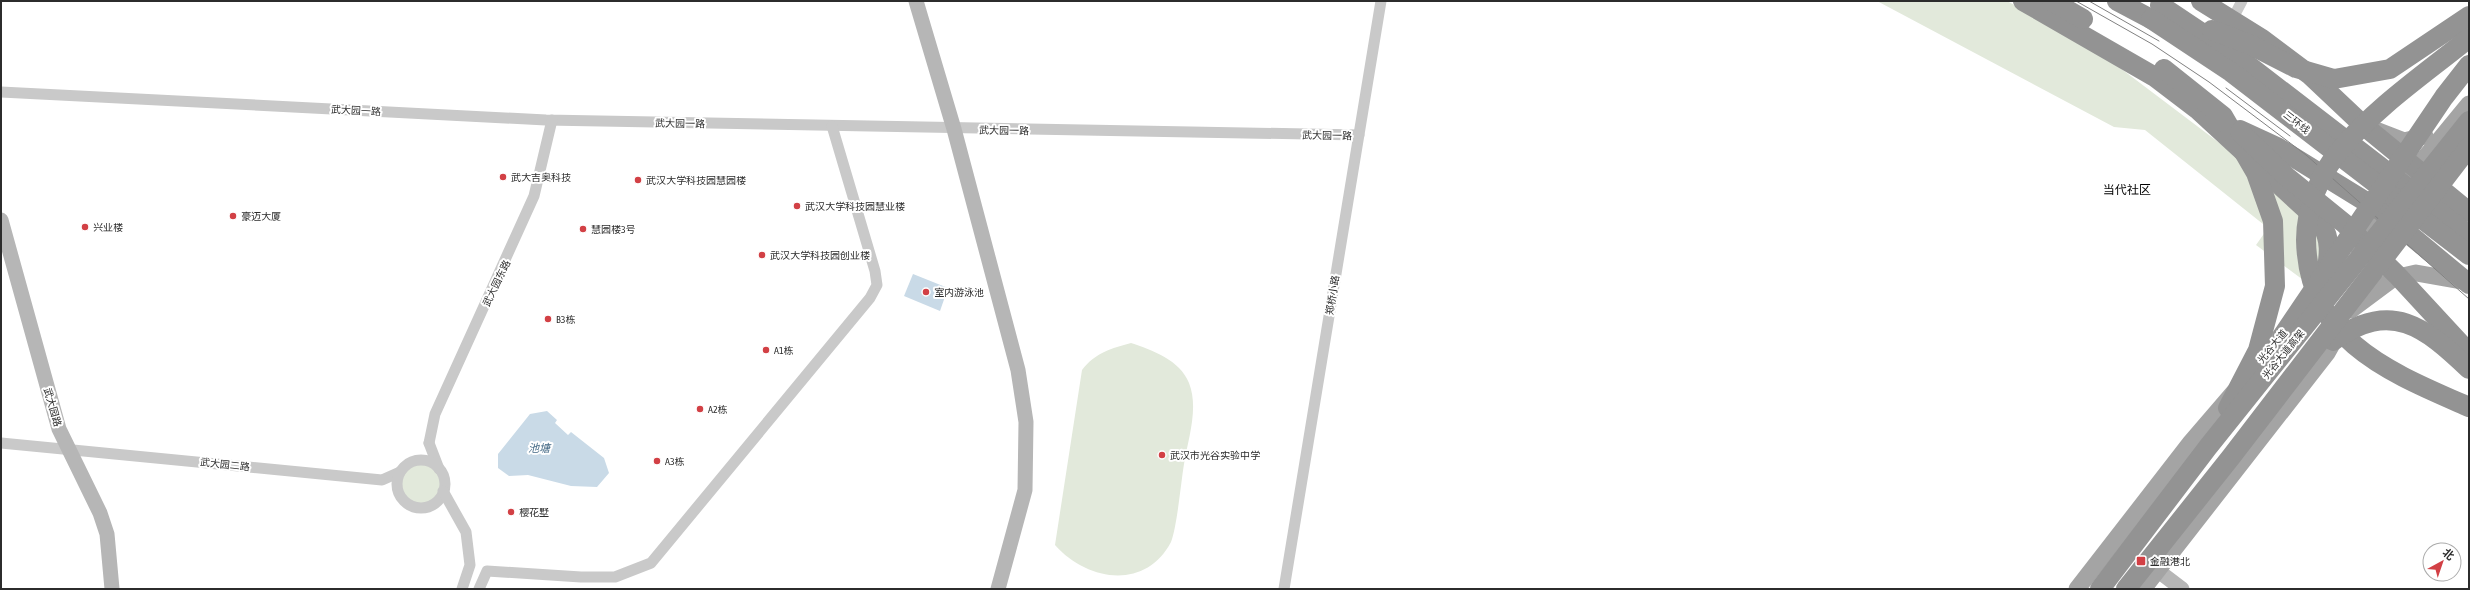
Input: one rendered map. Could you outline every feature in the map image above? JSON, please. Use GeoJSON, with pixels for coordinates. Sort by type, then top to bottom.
{"type":"FeatureCollection","features":[{"type":"Feature","properties":{"kind":"highway"},"geometry":{"type":"LineString","coordinates":[[2023,1],[2155,77],[2197,109],[2321,223],[2327,233],[2330,250],[2325,279]]}},
{"type":"Feature","properties":{"kind":"highway"},"geometry":{"type":"LineString","coordinates":[[2043,1],[2076,31]]}},
{"type":"Feature","properties":{"kind":"highway"},"geometry":{"type":"LineString","coordinates":[[2052,1],[2164,69],[2222,116],[2287,177],[2345,224],[2417,297],[2469,353]]}},
{"type":"Feature","properties":{"kind":"highway","name":"三环线"},"geometry":{"type":"LineString","coordinates":[[2117,1],[2159,6],[2235,55],[2469,235]]}},
{"type":"Feature","properties":{"kind":"highway"},"geometry":{"type":"LineString","coordinates":[[2201,1],[2232,20],[2310,75],[2363,125],[2416,168],[2445,183],[2469,212]]}},
{"type":"Feature","properties":{"kind":"highway"},"geometry":{"type":"LineString","coordinates":[[2159,6],[2251,45],[2296,68],[2334,79],[2390,69],[2469,16]]}},
{"type":"Feature","properties":{"kind":"highway","name":"三环线"},"geometry":{"type":"LineString","coordinates":[[2159,6],[2231,72],[2469,255]]}},
{"type":"Feature","properties":{"kind":"highway"},"geometry":{"type":"LineString","coordinates":[[2213,30],[2454,213],[2469,221]]}},
{"type":"Feature","properties":{"kind":"highway"},"geometry":{"type":"LineString","coordinates":[[2469,38],[2380,111],[2340,150],[2325,172],[2314,197],[2307,220],[2306,236],[2307,261],[2313,283],[2319,302],[2331,320],[2359,349],[2378,363],[2403,378],[2469,407]]}},
{"type":"Feature","properties":{"kind":"highway"},"geometry":{"type":"LineString","coordinates":[[2242,406],[2265,361],[2444,97],[2469,65]]}},
{"type":"Feature","properties":{"kind":"highway"},"geometry":{"type":"LineString","coordinates":[[2197,109],[2277,147],[2381,211],[2468,283]]}},
{"type":"Feature","properties":{"kind":"highway"},"geometry":{"type":"LineString","coordinates":[[2208,447],[2258,350],[2275,286],[2272,220],[2256,173],[2222,116]]}},
{"type":"Feature","properties":{"kind":"highway","name":"光谷大道高架"},"geometry":{"type":"LineString","coordinates":[[2100,589],[2460,122]]}},
{"type":"Feature","properties":{"kind":"highway","name":"光谷大道高架"},"geometry":{"type":"LineString","coordinates":[[2126,589],[2231,457],[2300,364],[2445,183],[2469,148]]}},
{"type":"Feature","properties":{"kind":"highway"},"geometry":{"type":"LineString","coordinates":[[2445,183],[2469,156]]}},
{"type":"Feature","properties":{"kind":"highway"},"geometry":{"type":"LineString","coordinates":[[2417,297],[2469,341]]}},
{"type":"Feature","properties":{"kind":"highway"},"geometry":{"type":"LineString","coordinates":[[2300,364],[2360,324],[2380,319],[2418,327],[2443,345],[2469,369]]}},
{"type":"Feature","properties":{"kind":"main road","name":"光谷大道"},"geometry":{"type":"LineString","coordinates":[[2077,589],[2191,442],[2301,312],[2325,279],[2416,168],[2460,122],[2469,104]]}},
{"type":"Feature","properties":{"kind":"main road"},"geometry":{"type":"LineString","coordinates":[[2363,125],[2404,141],[2429,136],[2460,122]]}},
{"type":"Feature","properties":{"kind":"main road"},"geometry":{"type":"LineString","coordinates":[[2143,589],[2327,353],[2351,310],[2410,235],[2445,183],[2469,160]]}},
{"type":"Feature","properties":{"kind":"main road"},"geometry":{"type":"LineString","coordinates":[[2351,310],[2394,278],[2416,273],[2468,283]]}},
{"type":"Feature","properties":{"kind":"street"},"geometry":{"type":"LineString","coordinates":[[916,1],[954,129],[1018,370],[1026,422],[1025,490],[998,589]]}},
{"type":"Feature","properties":{"kind":"street","name":"郑桥小路"},"geometry":{"type":"LineString","coordinates":[[1284,589],[1381,1]]}},
{"type":"Feature","properties":{"kind":"street"},"geometry":{"type":"LineString","coordinates":[[2232,20],[2242,1]]}},
{"type":"Feature","properties":{"kind":"street","name":"武大园一路"},"geometry":{"type":"LineString","coordinates":[[1,92],[552,120],[954,129],[1359,135]]}},
{"type":"Feature","properties":{"kind":"street","name":"武大园东路"},"geometry":{"type":"LineString","coordinates":[[429,443],[435,414],[534,196],[552,120]]}},
{"type":"Feature","properties":{"kind":"street"},"geometry":{"type":"LineString","coordinates":[[480,589],[487,571],[581,577],[615,577],[651,563],[870,298],[876,285],[875,272],[832,126]]}},
{"type":"Feature","properties":{"kind":"street","name":"武大园路"},"geometry":{"type":"LineString","coordinates":[[1,220],[59,429],[100,514],[107,534],[112,589]]}},
{"type":"Feature","properties":{"kind":"street","name":"武大园二路"},"geometry":{"type":"LineString","coordinates":[[1,443],[382,480]]}},
{"type":"Feature","properties":{"kind":"street"},"geometry":{"type":"LineString","coordinates":[[427,507],[434,504],[443,491],[444,484],[429,443],[412,462],[400,472],[382,480],[411,506],[427,507],[451,508]]}},
{"type":"Feature","properties":{"kind":"street"},"geometry":{"type":"LineString","coordinates":[[412,462],[427,461],[439,469]]}},
{"type":"Feature","properties":{"kind":"street"},"geometry":{"type":"LineString","coordinates":[[400,472],[397,480],[400,495]]}},
{"type":"Feature","properties":{"kind":"street"},"geometry":{"type":"LineString","coordinates":[[443,491],[451,508],[466,532],[470,565],[462,589]]}},
{"type":"Feature","properties":{"kind":"street"},"geometry":{"type":"LineString","coordinates":[[2157,570],[2182,589]]}},
{"type":"Feature","properties":{"kind":"shaded area"},"geometry":{"type":"Polygon","coordinates":[[[1877,1],[2007,1],[2095,49],[2242,160],[2316,225],[2326,252],[2310,285],[2256,245],[2268,228],[2145,130],[2114,127],[1877,1]]]}},
{"type":"Feature","properties":{"kind":"shaded area"},"geometry":{"type":"Polygon","coordinates":[[[1131,343],[1164,357],[1179,368],[1189,383],[1192,393],[1193,413],[1177,515],[1171,542],[1160,557],[1147,568],[1132,574],[1116,575],[1100,573],[1084,567],[1068,557],[1055,545],[1082,370],[1098,355],[1131,343]]]}},
{"type":"Feature","properties":{"kind":"shaded area"},"geometry":{"type":"Polygon","coordinates":[[[421,464],[429,466],[435,470],[439,476],[441,484],[439,492],[435,498],[429,502],[421,504],[413,502],[407,498],[403,492],[401,484],[403,476],[407,470],[413,466],[421,464]]]}},
{"type":"Feature","properties":{"kind":"water","name":"室内游泳池"},"geometry":{"type":"Polygon","coordinates":[[[913,274],[948,288],[940,311],[904,296],[913,274]]]}},
{"type":"Feature","properties":{"kind":"water","name":"池塘"},"geometry":{"type":"Polygon","coordinates":[[[547,411],[557,420],[555,423],[568,435],[571,432],[604,458],[609,473],[597,487],[571,486],[528,475],[509,476],[498,468],[498,454],[530,414],[547,411]]]}},
{"type":"Feature","properties":{"kind":"tram line"},"geometry":{"type":"LineString","coordinates":[[2076,1],[2152,44],[2209,82],[2306,155],[2469,299]]}},
{"type":"Feature","properties":{"kind":"tram line"},"geometry":{"type":"LineString","coordinates":[[2089,1],[2159,41]]}},
{"type":"Feature","properties":{"kind":"tram line"},"geometry":{"type":"LineString","coordinates":[[2226,88],[2290,136]]}},
{"type":"Feature","properties":{"kind":"place","name":"武大吉奥科技"},"geometry":{"type":"Point","coordinates":[503,177]}},
{"type":"Feature","properties":{"kind":"place","name":"武汉大学科技园慧园楼"},"geometry":{"type":"Point","coordinates":[638,180]}},
{"type":"Feature","properties":{"kind":"place","name":"武汉大学科技园慧业楼"},"geometry":{"type":"Point","coordinates":[797,206]}},
{"type":"Feature","properties":{"kind":"place","name":"豪迈大厦"},"geometry":{"type":"Point","coordinates":[233,216]}},
{"type":"Feature","properties":{"kind":"place","name":"兴业楼"},"geometry":{"type":"Point","coordinates":[85,227]}},
{"type":"Feature","properties":{"kind":"place","name":"慧园楼3号"},"geometry":{"type":"Point","coordinates":[583,229]}},
{"type":"Feature","properties":{"kind":"place","name":"武汉大学科技园创业楼"},"geometry":{"type":"Point","coordinates":[762,255]}},
{"type":"Feature","properties":{"kind":"place","name":"室内游泳池"},"geometry":{"type":"Point","coordinates":[926,292]}},
{"type":"Feature","properties":{"kind":"place","name":"B3栋"},"geometry":{"type":"Point","coordinates":[548,319]}},
{"type":"Feature","properties":{"kind":"place","name":"A1栋"},"geometry":{"type":"Point","coordinates":[766,350]}},
{"type":"Feature","properties":{"kind":"place","name":"A2栋"},"geometry":{"type":"Point","coordinates":[700,409]}},
{"type":"Feature","properties":{"kind":"place","name":"武汉市光谷实验中学"},"geometry":{"type":"Point","coordinates":[1162,455]}},
{"type":"Feature","properties":{"kind":"place","name":"A3栋"},"geometry":{"type":"Point","coordinates":[657,461]}},
{"type":"Feature","properties":{"kind":"place","name":"樱花墅"},"geometry":{"type":"Point","coordinates":[511,512]}},
{"type":"Feature","properties":{"kind":"place","name":"金融港北"},"geometry":{"type":"Point","coordinates":[2141,561]}},
{"type":"Feature","properties":{"kind":"district","name":"当代社区"},"geometry":{"type":"Point","coordinates":[2127,190]}}]}
